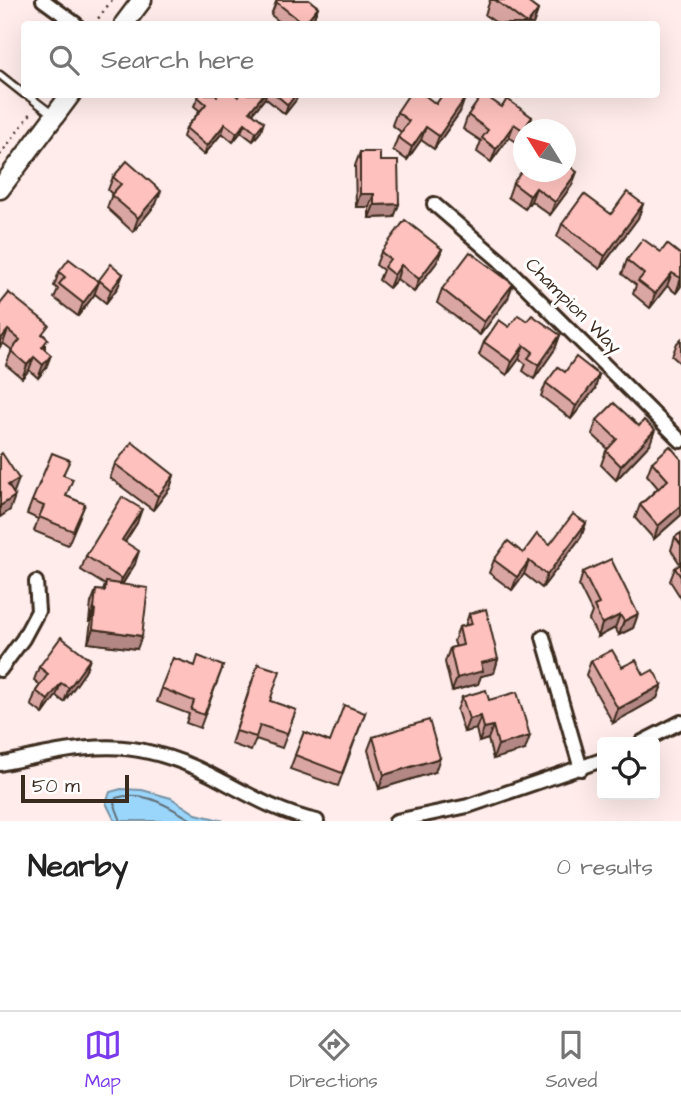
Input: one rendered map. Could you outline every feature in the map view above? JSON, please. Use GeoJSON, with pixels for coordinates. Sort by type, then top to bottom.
{"type":"FeatureCollection","features":[{"type":"Feature","properties":{"kind":"main road"},"geometry":{"type":"LineString","coordinates":[[126,21],[142,0]]}},
{"type":"Feature","properties":{"kind":"main road"},"geometry":{"type":"LineString","coordinates":[[0,189],[68,98]]}},
{"type":"Feature","properties":{"kind":"street"},"geometry":{"type":"LineString","coordinates":[[43,0],[72,21]]}},
{"type":"Feature","properties":{"kind":"street","name":"Champion Way"},"geometry":{"type":"LineString","coordinates":[[434,204],[499,260],[681,441]]}},
{"type":"Feature","properties":{"kind":"street"},"geometry":{"type":"LineString","coordinates":[[0,670],[23,639],[38,611],[36,582]]}},
{"type":"Feature","properties":{"kind":"street"},"geometry":{"type":"LineString","coordinates":[[543,637],[581,769]]}},
{"type":"Feature","properties":{"kind":"street"},"geometry":{"type":"LineString","coordinates":[[652,737],[681,722]]}},
{"type":"Feature","properties":{"kind":"street"},"geometry":{"type":"LineString","coordinates":[[0,764],[71,749],[117,746],[145,750],[206,772],[278,809],[317,821]]}},
{"type":"Feature","properties":{"kind":"street"},"geometry":{"type":"LineString","coordinates":[[396,821],[424,819],[597,762]]}},
{"type":"Feature","properties":{"kind":"lane"},"geometry":{"type":"LineString","coordinates":[[0,75],[21,91]]}},
{"type":"Feature","properties":{"kind":"lane"},"geometry":{"type":"LineString","coordinates":[[30,98],[55,116]]}},
{"type":"Feature","properties":{"kind":"path"},"geometry":{"type":"LineString","coordinates":[[96,21],[112,0]]}},
{"type":"Feature","properties":{"kind":"path"},"geometry":{"type":"LineString","coordinates":[[0,155],[38,104]]}},
{"type":"Feature","properties":{"kind":"water"},"geometry":{"type":"Polygon","coordinates":[[[121,789],[142,790],[171,798],[196,814],[224,821],[115,821],[106,803],[110,792],[121,789]]]}},
{"type":"Feature","properties":{"kind":"building"},"geometry":{"type":"Polygon","coordinates":[[[309,0],[318,7],[306,21],[300,21],[276,2],[309,0]]]}},
{"type":"Feature","properties":{"kind":"building"},"geometry":{"type":"Polygon","coordinates":[[[495,0],[525,0],[538,10],[529,21],[523,21],[495,0]]]}},
{"type":"Feature","properties":{"kind":"building"},"geometry":{"type":"Polygon","coordinates":[[[199,98],[261,98],[250,111],[264,122],[256,132],[245,123],[237,133],[225,124],[207,146],[186,128],[206,104],[199,98]]]}},
{"type":"Feature","properties":{"kind":"building"},"geometry":{"type":"Polygon","coordinates":[[[280,98],[293,98],[288,105],[280,98]]]}},
{"type":"Feature","properties":{"kind":"building"},"geometry":{"type":"Polygon","coordinates":[[[406,98],[428,98],[436,104],[440,98],[465,98],[439,136],[426,127],[412,147],[398,137],[409,121],[397,112],[406,98]]]}},
{"type":"Feature","properties":{"kind":"building"},"geometry":{"type":"Polygon","coordinates":[[[480,98],[489,98],[502,107],[507,99],[532,117],[513,119],[513,125],[496,149],[482,138],[488,130],[468,115],[480,98]]]}},
{"type":"Feature","properties":{"kind":"building"},"geometry":{"type":"Polygon","coordinates":[[[360,152],[380,152],[380,161],[398,161],[399,204],[374,205],[374,194],[360,194],[360,152]]]}},
{"type":"Feature","properties":{"kind":"building"},"geometry":{"type":"Polygon","coordinates":[[[127,161],[161,191],[138,218],[111,195],[121,184],[113,177],[127,161]]]}},
{"type":"Feature","properties":{"kind":"building"},"geometry":{"type":"Polygon","coordinates":[[[570,182],[555,202],[536,188],[530,196],[513,183],[570,182]]]}},
{"type":"Feature","properties":{"kind":"building"},"geometry":{"type":"Polygon","coordinates":[[[627,192],[643,204],[605,256],[562,224],[584,194],[611,214],[627,192]]]}},
{"type":"Feature","properties":{"kind":"building"},"geometry":{"type":"Polygon","coordinates":[[[405,220],[442,249],[419,279],[401,265],[394,275],[384,267],[390,259],[381,252],[405,220]]]}},
{"type":"Feature","properties":{"kind":"building"},"geometry":{"type":"Polygon","coordinates":[[[643,239],[661,252],[667,244],[681,255],[681,278],[672,273],[655,294],[638,281],[644,274],[627,260],[643,239]]]}},
{"type":"Feature","properties":{"kind":"building"},"geometry":{"type":"Polygon","coordinates":[[[470,252],[513,284],[484,322],[442,289],[470,252]]]}},
{"type":"Feature","properties":{"kind":"building"},"geometry":{"type":"Polygon","coordinates":[[[69,259],[99,282],[83,303],[59,284],[65,277],[59,272],[69,259]]]}},
{"type":"Feature","properties":{"kind":"building"},"geometry":{"type":"Polygon","coordinates":[[[111,264],[123,274],[111,290],[99,280],[111,264]]]}},
{"type":"Feature","properties":{"kind":"building"},"geometry":{"type":"Polygon","coordinates":[[[9,293],[49,325],[42,334],[48,339],[42,347],[51,355],[43,365],[34,357],[27,365],[11,351],[20,340],[8,330],[0,340],[0,304],[9,293]]]}},
{"type":"Feature","properties":{"kind":"building"},"geometry":{"type":"Polygon","coordinates":[[[518,315],[527,321],[532,315],[560,335],[539,365],[528,358],[533,352],[524,345],[512,362],[484,342],[499,320],[509,327],[518,315]]]}},
{"type":"Feature","properties":{"kind":"building"},"geometry":{"type":"Polygon","coordinates":[[[576,357],[599,375],[576,406],[546,383],[558,367],[565,372],[576,357]]]}},
{"type":"Feature","properties":{"kind":"building"},"geometry":{"type":"Polygon","coordinates":[[[614,403],[639,426],[644,420],[655,430],[621,466],[606,451],[617,439],[597,420],[614,403]]]}},
{"type":"Feature","properties":{"kind":"building"},"geometry":{"type":"Polygon","coordinates":[[[132,442],[174,475],[158,496],[115,464],[132,442]]]}},
{"type":"Feature","properties":{"kind":"building"},"geometry":{"type":"Polygon","coordinates":[[[670,446],[681,459],[681,506],[658,526],[640,505],[668,480],[652,462],[670,446]]]}},
{"type":"Feature","properties":{"kind":"building"},"geometry":{"type":"Polygon","coordinates":[[[2,453],[19,479],[8,485],[15,496],[0,506],[0,455],[2,453]]]}},
{"type":"Feature","properties":{"kind":"building"},"geometry":{"type":"Polygon","coordinates":[[[52,453],[70,460],[63,475],[73,479],[66,496],[85,504],[73,531],[39,517],[44,506],[32,501],[52,453]]]}},
{"type":"Feature","properties":{"kind":"building"},"geometry":{"type":"Polygon","coordinates":[[[122,497],[142,509],[122,540],[139,551],[122,579],[86,556],[122,497]]]}},
{"type":"Feature","properties":{"kind":"building"},"geometry":{"type":"Polygon","coordinates":[[[573,514],[586,523],[547,575],[529,561],[517,577],[494,560],[508,541],[523,553],[537,534],[550,544],[573,514]]]}},
{"type":"Feature","properties":{"kind":"building"},"geometry":{"type":"Polygon","coordinates":[[[681,533],[681,545],[675,537],[681,533]]]}},
{"type":"Feature","properties":{"kind":"building"},"geometry":{"type":"Polygon","coordinates":[[[611,559],[638,614],[624,621],[620,615],[602,624],[594,606],[599,604],[583,572],[611,559]]]}},
{"type":"Feature","properties":{"kind":"building"},"geometry":{"type":"Polygon","coordinates":[[[681,564],[681,577],[675,568],[681,564]]]}},
{"type":"Feature","properties":{"kind":"building"},"geometry":{"type":"Polygon","coordinates":[[[106,582],[148,588],[142,636],[93,629],[96,590],[105,591],[106,582]]]}},
{"type":"Feature","properties":{"kind":"building"},"geometry":{"type":"Polygon","coordinates":[[[486,609],[498,659],[481,663],[483,671],[457,678],[450,648],[463,645],[459,627],[472,624],[469,614],[486,609]]]}},
{"type":"Feature","properties":{"kind":"building"},"geometry":{"type":"Polygon","coordinates":[[[61,637],[90,659],[69,688],[61,683],[48,700],[36,691],[48,674],[39,667],[61,637]]]}},
{"type":"Feature","properties":{"kind":"building"},"geometry":{"type":"Polygon","coordinates":[[[612,650],[622,667],[636,660],[644,675],[653,670],[662,685],[618,709],[591,661],[612,650]]]}},
{"type":"Feature","properties":{"kind":"building"},"geometry":{"type":"Polygon","coordinates":[[[198,656],[223,666],[204,715],[191,710],[194,701],[161,688],[173,658],[195,666],[198,656]]]}},
{"type":"Feature","properties":{"kind":"building"},"geometry":{"type":"Polygon","coordinates":[[[258,664],[280,671],[270,701],[296,710],[287,734],[260,725],[256,737],[236,731],[258,664]]]}},
{"type":"Feature","properties":{"kind":"building"},"geometry":{"type":"Polygon","coordinates":[[[486,690],[489,700],[517,692],[530,736],[498,745],[493,726],[484,728],[481,716],[469,719],[462,697],[486,690]]]}},
{"type":"Feature","properties":{"kind":"building"},"geometry":{"type":"Polygon","coordinates":[[[344,705],[365,713],[342,773],[295,755],[304,732],[330,742],[344,705]]]}},
{"type":"Feature","properties":{"kind":"building"},"geometry":{"type":"Polygon","coordinates":[[[429,720],[440,758],[384,775],[373,737],[429,720]]]}}]}
